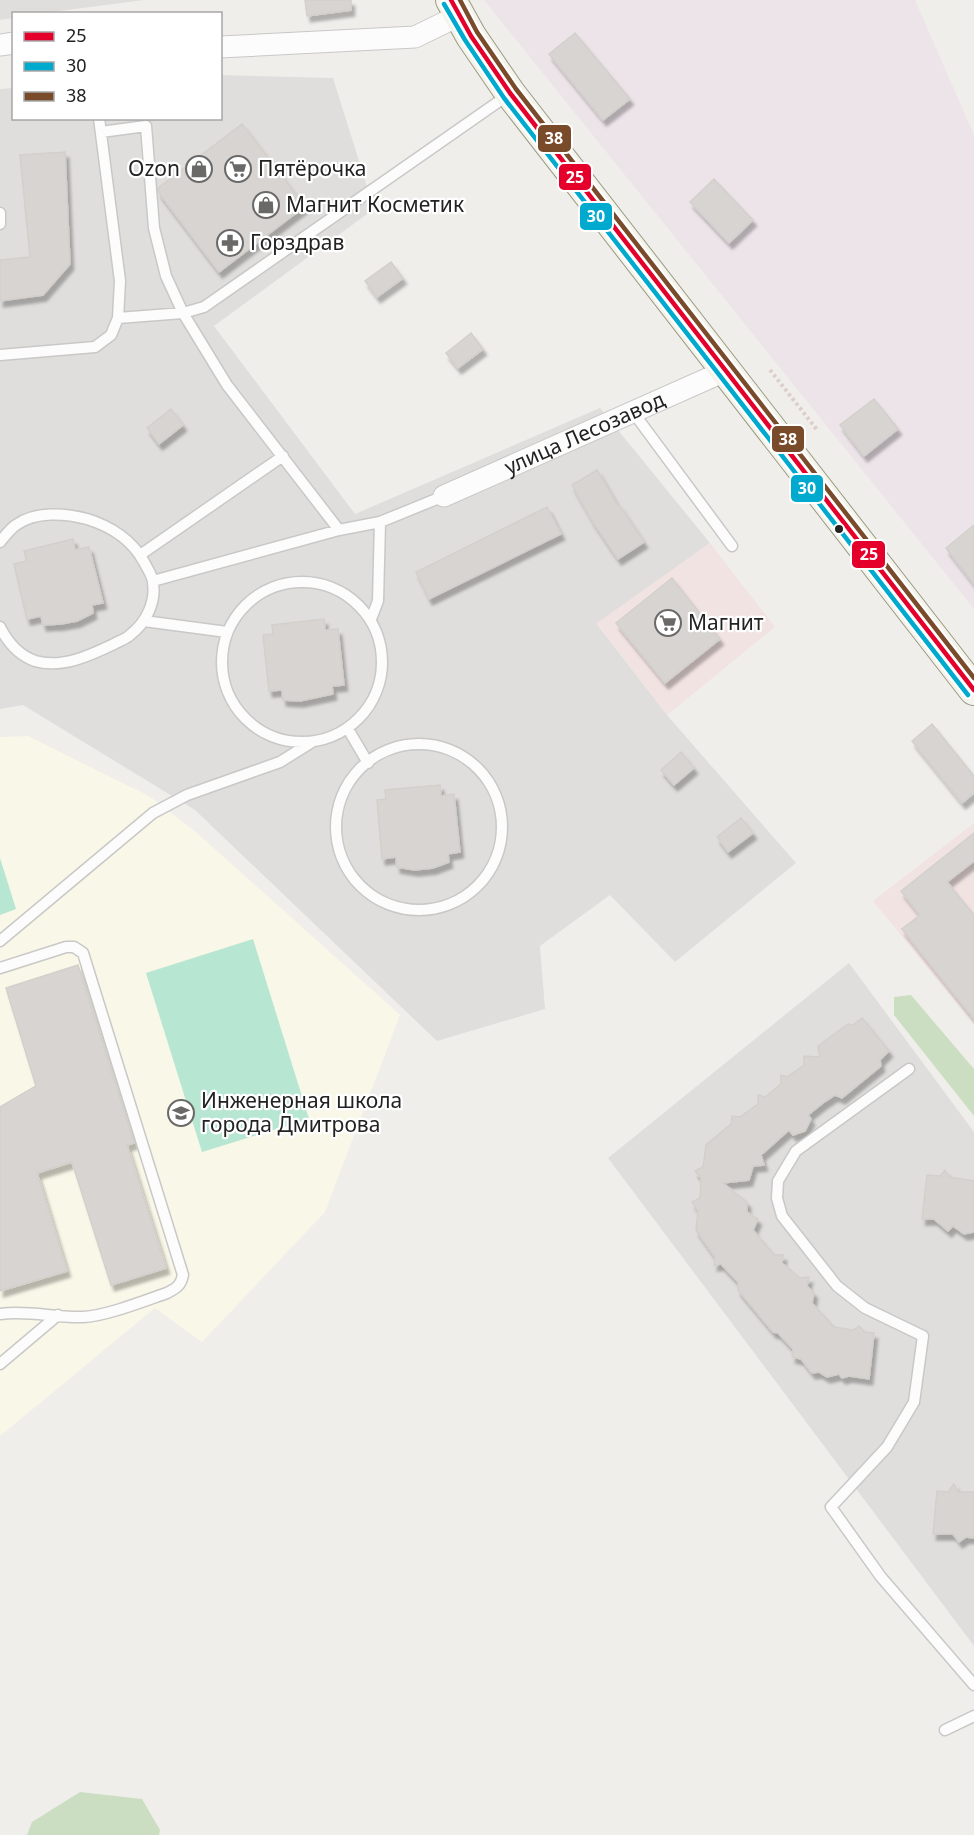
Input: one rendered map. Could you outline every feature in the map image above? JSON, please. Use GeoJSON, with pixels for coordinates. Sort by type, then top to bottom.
{"type":"FeatureCollection","features":[{"type":"Feature","properties":{"kind":"main road"},"geometry":{"type":"LineString","coordinates":[[454,8],[510,93],[974,690]]}},
{"type":"Feature","properties":{"kind":"street"},"geometry":{"type":"LineString","coordinates":[[222,47],[415,37],[454,8]]}},
{"type":"Feature","properties":{"kind":"street","name":"улица Лесозавод"},"geometry":{"type":"LineString","coordinates":[[444,496],[725,371]]}},
{"type":"Feature","properties":{"kind":"lane"},"geometry":{"type":"LineString","coordinates":[[118,318],[183,313],[204,307],[510,93]]}},
{"type":"Feature","properties":{"kind":"lane"},"geometry":{"type":"LineString","coordinates":[[0,355],[95,347],[111,335],[118,318],[120,282],[99,120]]}},
{"type":"Feature","properties":{"kind":"lane"},"geometry":{"type":"LineString","coordinates":[[100,132],[146,126],[154,228],[166,276],[183,313],[227,385],[339,530]]}},
{"type":"Feature","properties":{"kind":"lane"},"geometry":{"type":"LineString","coordinates":[[0,213],[0,224]]}},
{"type":"Feature","properties":{"kind":"lane"},"geometry":{"type":"LineString","coordinates":[[633,412],[732,546]]}},
{"type":"Feature","properties":{"kind":"lane"},"geometry":{"type":"LineString","coordinates":[[140,555],[283,456]]}},
{"type":"Feature","properties":{"kind":"lane"},"geometry":{"type":"LineString","coordinates":[[153,581],[339,530],[380,522],[444,496]]}},
{"type":"Feature","properties":{"kind":"lane"},"geometry":{"type":"LineString","coordinates":[[0,542],[16,525],[41,515],[76,516],[104,524],[125,538],[140,555],[153,581],[152,603],[144,621],[130,636],[87,657],[57,663],[36,661],[18,652],[0,627]]}},
{"type":"Feature","properties":{"kind":"lane"},"geometry":{"type":"LineString","coordinates":[[371,619],[378,601],[380,522]]}},
{"type":"Feature","properties":{"kind":"lane"},"geometry":{"type":"LineString","coordinates":[[0,941],[153,813],[187,795],[280,762],[312,742],[348,729],[369,707],[380,684],[381,644],[371,619],[350,596],[321,582],[283,583],[250,599],[232,620],[221,647],[221,676],[234,708],[255,728],[279,740],[312,742]]}},
{"type":"Feature","properties":{"kind":"lane"},"geometry":{"type":"LineString","coordinates":[[144,621],[227,632]]}},
{"type":"Feature","properties":{"kind":"lane"},"geometry":{"type":"LineString","coordinates":[[348,729],[368,763]]}},
{"type":"Feature","properties":{"kind":"lane"},"geometry":{"type":"LineString","coordinates":[[425,743],[458,752],[488,778],[501,809],[501,847],[481,883],[458,901],[441,908],[412,910],[385,903],[360,886],[350,874],[338,847],[338,806],[354,774],[368,763],[379,753],[396,746],[425,743]]}},
{"type":"Feature","properties":{"kind":"lane"},"geometry":{"type":"LineString","coordinates":[[0,968],[66,948],[74,947],[83,954],[183,1275],[182,1282],[177,1288],[167,1293],[93,1316],[58,1316],[26,1312],[0,1314]]}},
{"type":"Feature","properties":{"kind":"lane"},"geometry":{"type":"LineString","coordinates":[[909,1070],[796,1151],[778,1181],[777,1198],[782,1215],[837,1287],[866,1308],[923,1336],[914,1402],[887,1447],[831,1507],[882,1576],[974,1685]]}},
{"type":"Feature","properties":{"kind":"lane"},"geometry":{"type":"LineString","coordinates":[[0,1364],[58,1316]]}},
{"type":"Feature","properties":{"kind":"lane"},"geometry":{"type":"LineString","coordinates":[[945,1730],[974,1716]]}},
{"type":"Feature","properties":{"kind":"path"},"geometry":{"type":"LineString","coordinates":[[770,370],[818,431]]}},
{"type":"Feature","properties":{"kind":"shaded area"},"geometry":{"type":"Polygon","coordinates":[[[0,0],[144,0],[52,12],[12,12],[12,18],[0,20],[0,0]]]}},
{"type":"Feature","properties":{"kind":"shaded area"},"geometry":{"type":"Polygon","coordinates":[[[484,0],[915,0],[974,135],[974,609],[484,0]]]}},
{"type":"Feature","properties":{"kind":"shaded area"},"geometry":{"type":"Polygon","coordinates":[[[222,75],[333,78],[374,209],[214,326],[355,514],[600,408],[710,543],[597,624],[667,715],[796,863],[675,962],[610,895],[540,946],[545,1009],[437,1041],[195,810],[23,705],[0,709],[0,89],[12,88],[12,120],[222,120],[222,75]]]}},
{"type":"Feature","properties":{"kind":"shaded area"},"geometry":{"type":"Polygon","coordinates":[[[710,543],[775,627],[667,715],[597,623],[710,543]]]}},
{"type":"Feature","properties":{"kind":"shaded area","name":"Инженерная школа города Дмитрова"},"geometry":{"type":"Polygon","coordinates":[[[28,736],[149,796],[197,833],[400,1015],[325,1212],[202,1342],[155,1308],[0,1436],[0,737],[28,736]]]}},
{"type":"Feature","properties":{"kind":"shaded area"},"geometry":{"type":"Polygon","coordinates":[[[974,823],[974,1024],[873,901],[974,823]]]}},
{"type":"Feature","properties":{"kind":"shaded area"},"geometry":{"type":"Polygon","coordinates":[[[849,963],[974,1132],[974,1646],[608,1158],[849,963]]]}},
{"type":"Feature","properties":{"kind":"green space"},"geometry":{"type":"Polygon","coordinates":[[[0,858],[16,909],[0,915],[0,858]]]}},
{"type":"Feature","properties":{"kind":"green space"},"geometry":{"type":"Polygon","coordinates":[[[253,939],[309,1119],[202,1152],[146,973],[253,939]]]}},
{"type":"Feature","properties":{"kind":"green space"},"geometry":{"type":"Polygon","coordinates":[[[911,995],[974,1069],[974,1116],[894,1015],[894,997],[911,995]]]}},
{"type":"Feature","properties":{"kind":"green space"},"geometry":{"type":"Polygon","coordinates":[[[80,1792],[142,1799],[160,1830],[159,1835],[27,1835],[32,1822],[80,1792]]]}},
{"type":"Feature","properties":{"kind":"building"},"geometry":{"type":"Polygon","coordinates":[[[305,0],[351,0],[351,10],[307,16],[305,0]]]}},
{"type":"Feature","properties":{"kind":"building"},"geometry":{"type":"Polygon","coordinates":[[[575,33],[630,99],[603,120],[549,54],[575,33]]]}},
{"type":"Feature","properties":{"kind":"building"},"geometry":{"type":"Polygon","coordinates":[[[242,124],[305,206],[219,272],[159,193],[158,188],[242,124]]]}},
{"type":"Feature","properties":{"kind":"building"},"geometry":{"type":"Polygon","coordinates":[[[65,152],[70,264],[43,295],[0,301],[0,260],[30,257],[20,155],[65,152]]]}},
{"type":"Feature","properties":{"kind":"building"},"geometry":{"type":"Polygon","coordinates":[[[714,179],[753,220],[729,243],[690,202],[714,179]]]}},
{"type":"Feature","properties":{"kind":"building"},"geometry":{"type":"Polygon","coordinates":[[[391,262],[403,278],[377,297],[365,281],[391,262]]]}},
{"type":"Feature","properties":{"kind":"building"},"geometry":{"type":"Polygon","coordinates":[[[471,333],[483,349],[458,368],[446,353],[471,333]]]}},
{"type":"Feature","properties":{"kind":"building"},"geometry":{"type":"Polygon","coordinates":[[[874,399],[898,429],[864,456],[840,425],[874,399]]]}},
{"type":"Feature","properties":{"kind":"building"},"geometry":{"type":"Polygon","coordinates":[[[171,409],[183,425],[159,444],[147,428],[171,409]]]}},
{"type":"Feature","properties":{"kind":"building"},"geometry":{"type":"Polygon","coordinates":[[[597,470],[618,506],[644,542],[618,559],[572,485],[597,470]]]}},
{"type":"Feature","properties":{"kind":"building"},"geometry":{"type":"Polygon","coordinates":[[[547,507],[561,534],[429,599],[416,572],[547,507]]]}},
{"type":"Feature","properties":{"kind":"building"},"geometry":{"type":"Polygon","coordinates":[[[974,525],[974,584],[946,548],[974,525]]]}},
{"type":"Feature","properties":{"kind":"building"},"geometry":{"type":"Polygon","coordinates":[[[73,539],[75,550],[89,547],[103,603],[92,605],[93,613],[77,621],[43,625],[41,616],[27,619],[14,564],[27,561],[24,551],[73,539]]]}},
{"type":"Feature","properties":{"kind":"building"},"geometry":{"type":"Polygon","coordinates":[[[672,578],[720,639],[665,683],[616,623],[672,578]]]}},
{"type":"Feature","properties":{"kind":"building"},"geometry":{"type":"Polygon","coordinates":[[[324,619],[325,630],[338,629],[344,685],[332,686],[333,694],[300,701],[283,700],[282,690],[269,691],[263,635],[273,634],[272,625],[324,619]]]}},
{"type":"Feature","properties":{"kind":"building"},"geometry":{"type":"Polygon","coordinates":[[[932,724],[974,776],[974,793],[962,803],[912,741],[932,724]]]}},
{"type":"Feature","properties":{"kind":"building"},"geometry":{"type":"Polygon","coordinates":[[[681,752],[694,768],[674,785],[661,770],[681,752]]]}},
{"type":"Feature","properties":{"kind":"building"},"geometry":{"type":"Polygon","coordinates":[[[440,785],[441,796],[454,794],[460,852],[448,854],[449,862],[433,868],[415,870],[397,867],[396,857],[382,859],[377,800],[386,799],[385,790],[440,785]]]}},
{"type":"Feature","properties":{"kind":"building"},"geometry":{"type":"Polygon","coordinates":[[[741,818],[753,833],[728,852],[717,837],[741,818]]]}},
{"type":"Feature","properties":{"kind":"building"},"geometry":{"type":"Polygon","coordinates":[[[974,833],[974,861],[947,882],[974,915],[974,1019],[902,929],[920,915],[901,891],[974,833]]]}},
{"type":"Feature","properties":{"kind":"building"},"geometry":{"type":"Polygon","coordinates":[[[78,965],[134,1143],[127,1145],[166,1268],[111,1285],[72,1162],[37,1173],[67,1271],[0,1291],[0,1107],[36,1086],[6,988],[78,965]]]}},
{"type":"Feature","properties":{"kind":"building"},"geometry":{"type":"Polygon","coordinates":[[[862,1018],[889,1051],[880,1060],[881,1066],[842,1098],[835,1095],[808,1115],[811,1119],[805,1131],[793,1135],[789,1130],[761,1155],[764,1165],[753,1166],[749,1180],[723,1183],[747,1202],[747,1212],[758,1219],[753,1230],[774,1255],[783,1255],[782,1263],[800,1278],[809,1277],[807,1286],[814,1293],[812,1303],[834,1327],[853,1330],[859,1326],[865,1332],[874,1333],[869,1379],[849,1376],[842,1378],[839,1374],[827,1377],[819,1372],[812,1373],[801,1359],[792,1357],[793,1349],[778,1333],[773,1332],[738,1290],[738,1282],[721,1264],[714,1265],[715,1257],[696,1230],[698,1211],[692,1202],[700,1198],[701,1178],[695,1171],[703,1167],[706,1145],[731,1124],[732,1116],[740,1117],[758,1104],[758,1095],[765,1097],[781,1084],[781,1075],[787,1077],[804,1065],[804,1056],[820,1057],[818,1046],[848,1024],[853,1025],[862,1018]]]}},
{"type":"Feature","properties":{"kind":"building"},"geometry":{"type":"Polygon","coordinates":[[[945,1170],[949,1177],[974,1181],[974,1232],[964,1234],[953,1226],[948,1231],[934,1219],[922,1219],[927,1175],[940,1176],[945,1170]]]}},
{"type":"Feature","properties":{"kind":"building"},"geometry":{"type":"Polygon","coordinates":[[[954,1484],[958,1492],[974,1492],[974,1538],[966,1537],[959,1542],[953,1534],[933,1534],[937,1491],[948,1492],[954,1484]]]}},
{"type":"Feature","properties":{"kind":"transit line","name":"25"},"geometry":{"type":"LineString","coordinates":[[451,0],[471,36],[510,93],[974,690]]}},
{"type":"Feature","properties":{"kind":"transit line","name":"38"},"geometry":{"type":"LineString","coordinates":[[460,0],[477,32],[516,89],[974,678]]}},
{"type":"Feature","properties":{"kind":"transit line","name":"30"},"geometry":{"type":"LineString","coordinates":[[444,4],[504,98],[968,695]]}},
{"type":"Feature","properties":{"kind":"place","name":"Ozon"},"geometry":{"type":"Point","coordinates":[199,169]}},
{"type":"Feature","properties":{"kind":"place","name":"Пятёрочка"},"geometry":{"type":"Point","coordinates":[238,169]}},
{"type":"Feature","properties":{"kind":"place","name":"Магнит Косметик"},"geometry":{"type":"Point","coordinates":[266,205]}},
{"type":"Feature","properties":{"kind":"place","name":"Горздрав"},"geometry":{"type":"Point","coordinates":[230,243]}},
{"type":"Feature","properties":{"kind":"place","name":"Магнит"},"geometry":{"type":"Point","coordinates":[668,623]}},
{"type":"Feature","properties":{"kind":"place","name":"Инженерная школа города Дмитрова"},"geometry":{"type":"Point","coordinates":[181,1113]}}]}
